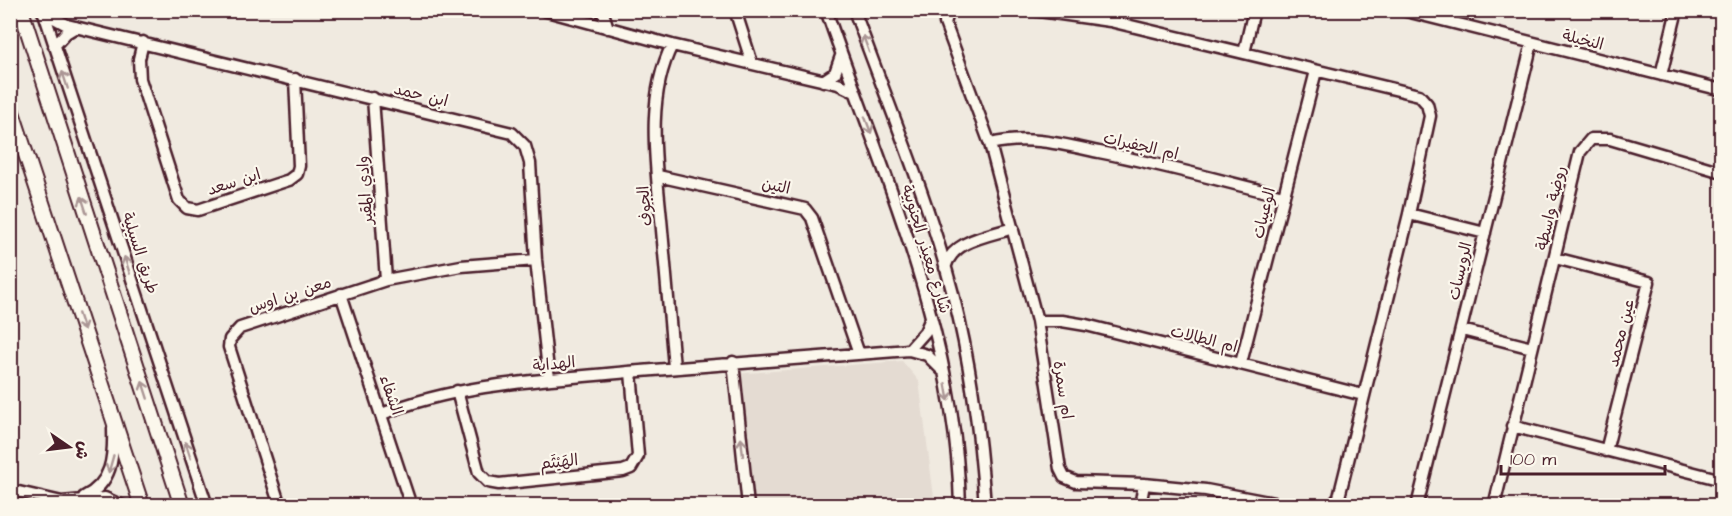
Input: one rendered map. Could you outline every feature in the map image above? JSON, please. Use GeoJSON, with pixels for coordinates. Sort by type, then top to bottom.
{"type":"FeatureCollection","features":[{"type":"Feature","properties":{"kind":"main road"},"geometry":{"type":"LineString","coordinates":[[21,10],[182,506]]}},
{"type":"Feature","properties":{"kind":"main road"},"geometry":{"type":"LineString","coordinates":[[10,106],[142,506]]}},
{"type":"Feature","properties":{"kind":"street"},"geometry":{"type":"LineString","coordinates":[[543,10],[672,45],[843,86],[855,92]]}},
{"type":"Feature","properties":{"kind":"street"},"geometry":{"type":"LineString","coordinates":[[602,10],[608,27]]}},
{"type":"Feature","properties":{"kind":"street"},"geometry":{"type":"LineString","coordinates":[[735,10],[752,63]]}},
{"type":"Feature","properties":{"kind":"street","name":"شارع معيذر الجنوبية"},"geometry":{"type":"LineString","coordinates":[[826,10],[912,245],[931,318],[954,435],[960,506]]}},
{"type":"Feature","properties":{"kind":"street","name":"شارع معيذر الجنوبية"},"geometry":{"type":"LineString","coordinates":[[854,10],[935,232],[961,332],[976,408],[985,506]]}},
{"type":"Feature","properties":{"kind":"street","name":"ام سمرة"},"geometry":{"type":"LineString","coordinates":[[949,10],[945,24],[990,144],[1037,321],[1060,468],[1064,477],[1076,482],[1144,484],[1206,490],[1289,506]]}},
{"type":"Feature","properties":{"kind":"street"},"geometry":{"type":"LineString","coordinates":[[1032,10],[1110,21],[1419,95],[1428,104],[1430,116],[1409,214],[1339,497],[1332,506]]}},
{"type":"Feature","properties":{"kind":"street"},"geometry":{"type":"LineString","coordinates":[[1244,54],[1254,10]]}},
{"type":"Feature","properties":{"kind":"street","name":"النخيلة"},"geometry":{"type":"LineString","coordinates":[[1402,10],[1429,14],[1532,43],[1722,90]]}},
{"type":"Feature","properties":{"kind":"street"},"geometry":{"type":"LineString","coordinates":[[1661,75],[1677,10]]}},
{"type":"Feature","properties":{"kind":"street","name":"ابن حمد"},"geometry":{"type":"LineString","coordinates":[[43,11],[59,22],[76,27],[373,98],[512,134],[525,146],[530,163],[536,260],[549,379]]}},
{"type":"Feature","properties":{"kind":"street","name":"طريق السيلية"},"geometry":{"type":"LineString","coordinates":[[43,11],[207,506]]}},
{"type":"Feature","properties":{"kind":"street"},"geometry":{"type":"LineString","coordinates":[[54,46],[66,33],[76,27]]}},
{"type":"Feature","properties":{"kind":"street","name":"ابن سعد"},"geometry":{"type":"LineString","coordinates":[[143,42],[139,60],[140,79],[179,200],[187,208],[198,210],[289,180],[297,174],[299,166],[295,79]]}},
{"type":"Feature","properties":{"kind":"street","name":"الرويسات"},"geometry":{"type":"LineString","coordinates":[[1417,506],[1532,43]]}},
{"type":"Feature","properties":{"kind":"street","name":"الجوف"},"geometry":{"type":"LineString","coordinates":[[672,45],[664,63],[655,105],[658,176],[674,367]]}},
{"type":"Feature","properties":{"kind":"street"},"geometry":{"type":"LineString","coordinates":[[823,81],[835,73],[841,54]]}},
{"type":"Feature","properties":{"kind":"street","name":"الوعيبات"},"geometry":{"type":"LineString","coordinates":[[1242,363],[1316,71]]}},
{"type":"Feature","properties":{"kind":"street","name":"وادي المقير"},"geometry":{"type":"LineString","coordinates":[[373,98],[386,280]]}},
{"type":"Feature","properties":{"kind":"street","name":"ام الجفيرات"},"geometry":{"type":"LineString","coordinates":[[990,144],[1010,139],[1032,139],[1134,159],[1283,196]]}},
{"type":"Feature","properties":{"kind":"street","name":"روضة واسطة"},"geometry":{"type":"LineString","coordinates":[[1494,506],[1580,152],[1591,139],[1610,139],[1722,172]]}},
{"type":"Feature","properties":{"kind":"street","name":"التين"},"geometry":{"type":"LineString","coordinates":[[658,176],[805,209],[812,218],[859,354]]}},
{"type":"Feature","properties":{"kind":"street"},"geometry":{"type":"LineString","coordinates":[[1409,214],[1485,232]]}},
{"type":"Feature","properties":{"kind":"street"},"geometry":{"type":"LineString","coordinates":[[945,270],[950,254],[968,243],[1013,228]]}},
{"type":"Feature","properties":{"kind":"street"},"geometry":{"type":"LineString","coordinates":[[935,232],[947,241],[968,243]]}},
{"type":"Feature","properties":{"kind":"street","name":"عين محمد"},"geometry":{"type":"LineString","coordinates":[[1555,258],[1649,282],[1606,451]]}},
{"type":"Feature","properties":{"kind":"street","name":"معن بن اوس"},"geometry":{"type":"LineString","coordinates":[[280,506],[229,347],[230,339],[240,328],[386,280],[461,266],[536,260]]}},
{"type":"Feature","properties":{"kind":"street","name":"الشفاء"},"geometry":{"type":"LineString","coordinates":[[341,294],[411,506]]}},
{"type":"Feature","properties":{"kind":"street"},"geometry":{"type":"LineString","coordinates":[[931,318],[925,332],[909,350],[927,355],[942,370]]}},
{"type":"Feature","properties":{"kind":"street","name":"ام الطالات"},"geometry":{"type":"LineString","coordinates":[[1037,321],[1062,321],[1086,325],[1363,395]]}},
{"type":"Feature","properties":{"kind":"street"},"geometry":{"type":"LineString","coordinates":[[1462,330],[1532,348]]}},
{"type":"Feature","properties":{"kind":"street","name":"الهداية"},"geometry":{"type":"LineString","coordinates":[[382,414],[420,400],[457,391],[549,379],[733,362],[909,350]]}},
{"type":"Feature","properties":{"kind":"street"},"geometry":{"type":"LineString","coordinates":[[733,362],[748,506]]}},
{"type":"Feature","properties":{"kind":"street","name":"الهَيْثَم"},"geometry":{"type":"LineString","coordinates":[[457,391],[479,473],[488,482],[499,484],[622,471],[632,468],[638,456],[631,372]]}},
{"type":"Feature","properties":{"kind":"street"},"geometry":{"type":"LineString","coordinates":[[81,499],[101,484],[112,466],[113,417]]}},
{"type":"Feature","properties":{"kind":"street"},"geometry":{"type":"LineString","coordinates":[[1512,426],[1722,480]]}},
{"type":"Feature","properties":{"kind":"street"},"geometry":{"type":"LineString","coordinates":[[1140,506],[1144,484]]}},
{"type":"Feature","properties":{"kind":"street"},"geometry":{"type":"LineString","coordinates":[[10,490],[40,501],[62,502],[105,498],[123,506]]}},
{"type":"Feature","properties":{"kind":"street"},"geometry":{"type":"LineString","coordinates":[[1720,506],[1722,499]]}},
{"type":"Feature","properties":{"kind":"shaded area"},"geometry":{"type":"Polygon","coordinates":[[[902,361],[919,381],[935,505],[744,505],[734,374],[902,361]]]}}]}
